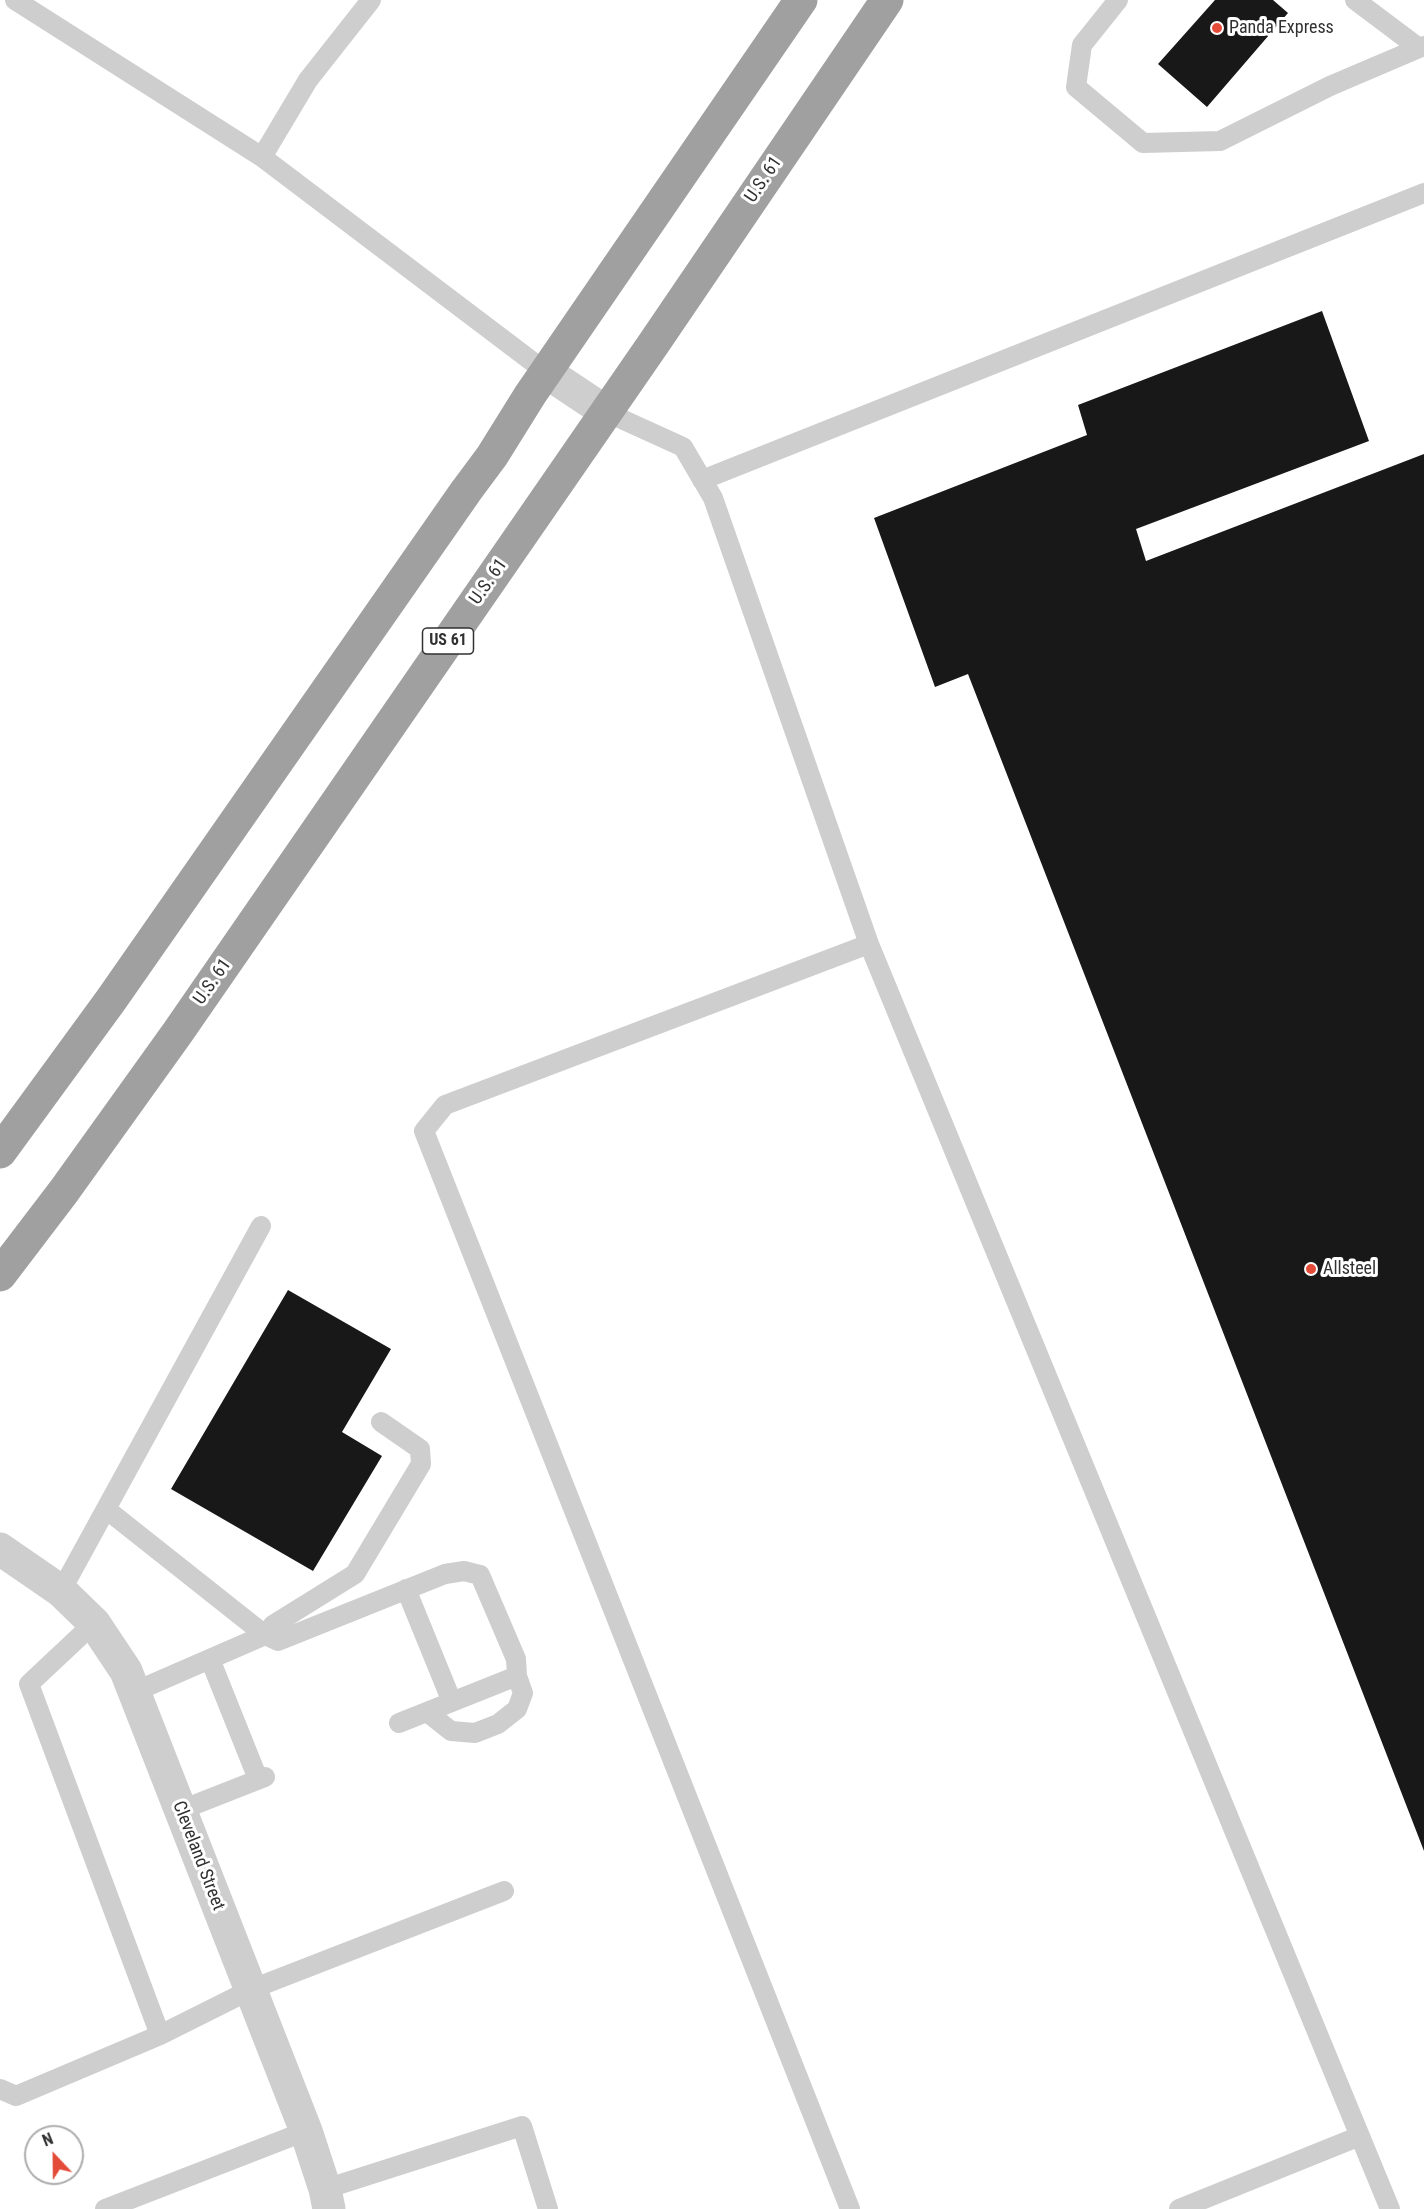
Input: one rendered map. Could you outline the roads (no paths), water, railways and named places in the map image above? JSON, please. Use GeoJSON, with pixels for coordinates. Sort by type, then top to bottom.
{"type":"FeatureCollection","features":[{"type":"Feature","properties":{"kind":"highway"},"geometry":{"type":"LineString","coordinates":[[0,1152],[111,1000],[492,456],[546,372],[801,0]]}},
{"type":"Feature","properties":{"kind":"highway","name":"U.S. 61"},"geometry":{"type":"LineString","coordinates":[[0,1275],[64,1191],[178,1032],[886,0]]}},
{"type":"Feature","properties":{"kind":"street"},"geometry":{"type":"LineString","coordinates":[[546,372],[606,411]]}},
{"type":"Feature","properties":{"kind":"street","name":"Cleveland Street"},"geometry":{"type":"LineString","coordinates":[[0,1549],[61,1591],[94,1623],[126,1671],[252,1989],[306,2131],[327,2199]]}},
{"type":"Feature","properties":{"kind":"lane"},"geometry":{"type":"LineString","coordinates":[[15,0],[262,157],[546,372]]}},
{"type":"Feature","properties":{"kind":"lane"},"geometry":{"type":"LineString","coordinates":[[262,157],[308,80],[371,0]]}},
{"type":"Feature","properties":{"kind":"lane"},"geometry":{"type":"LineString","coordinates":[[1118,0],[1082,45],[1076,87],[1143,143],[1220,141],[1330,86],[1422,47]]}},
{"type":"Feature","properties":{"kind":"lane"},"geometry":{"type":"LineString","coordinates":[[1355,0],[1422,47]]}},
{"type":"Feature","properties":{"kind":"lane"},"geometry":{"type":"LineString","coordinates":[[702,480],[1424,193]]}},
{"type":"Feature","properties":{"kind":"lane"},"geometry":{"type":"LineString","coordinates":[[606,411],[683,447],[712,498],[869,944],[1390,2209]]}},
{"type":"Feature","properties":{"kind":"lane"},"geometry":{"type":"LineString","coordinates":[[850,2209],[424,1131],[445,1105],[869,944]]}},
{"type":"Feature","properties":{"kind":"lane"},"geometry":{"type":"LineString","coordinates":[[61,1591],[261,1226]]}},
{"type":"Feature","properties":{"kind":"lane"},"geometry":{"type":"LineString","coordinates":[[134,1692],[266,1635],[273,1625],[355,1574],[421,1464],[420,1449],[381,1422]]}},
{"type":"Feature","properties":{"kind":"lane"},"geometry":{"type":"LineString","coordinates":[[106,1509],[266,1635],[278,1641],[445,1574],[464,1571],[480,1575],[516,1659],[517,1676],[523,1693],[517,1710],[498,1724],[475,1733],[451,1731],[427,1712]]}},
{"type":"Feature","properties":{"kind":"lane"},"geometry":{"type":"LineString","coordinates":[[406,1589],[452,1702]]}},
{"type":"Feature","properties":{"kind":"lane"},"geometry":{"type":"LineString","coordinates":[[94,1623],[29,1684],[160,2035]]}},
{"type":"Feature","properties":{"kind":"lane"},"geometry":{"type":"LineString","coordinates":[[180,1810],[262,1778],[210,1659]]}},
{"type":"Feature","properties":{"kind":"lane"},"geometry":{"type":"LineString","coordinates":[[399,1723],[517,1676]]}},
{"type":"Feature","properties":{"kind":"lane"},"geometry":{"type":"LineString","coordinates":[[0,2089],[16,2096],[160,2035],[252,1989],[504,1891]]}},
{"type":"Feature","properties":{"kind":"lane"},"geometry":{"type":"LineString","coordinates":[[327,2199],[522,2126],[548,2209]]}},
{"type":"Feature","properties":{"kind":"lane"},"geometry":{"type":"LineString","coordinates":[[105,2209],[306,2131]]}},
{"type":"Feature","properties":{"kind":"lane"},"geometry":{"type":"LineString","coordinates":[[1179,2209],[1360,2136]]}},
{"type":"Feature","properties":{"kind":"place","name":"Panda Express"},"geometry":{"type":"Point","coordinates":[1217,28]}},
{"type":"Feature","properties":{"kind":"place","name":"Allsteel"},"geometry":{"type":"Point","coordinates":[1311,1269]}}]}
